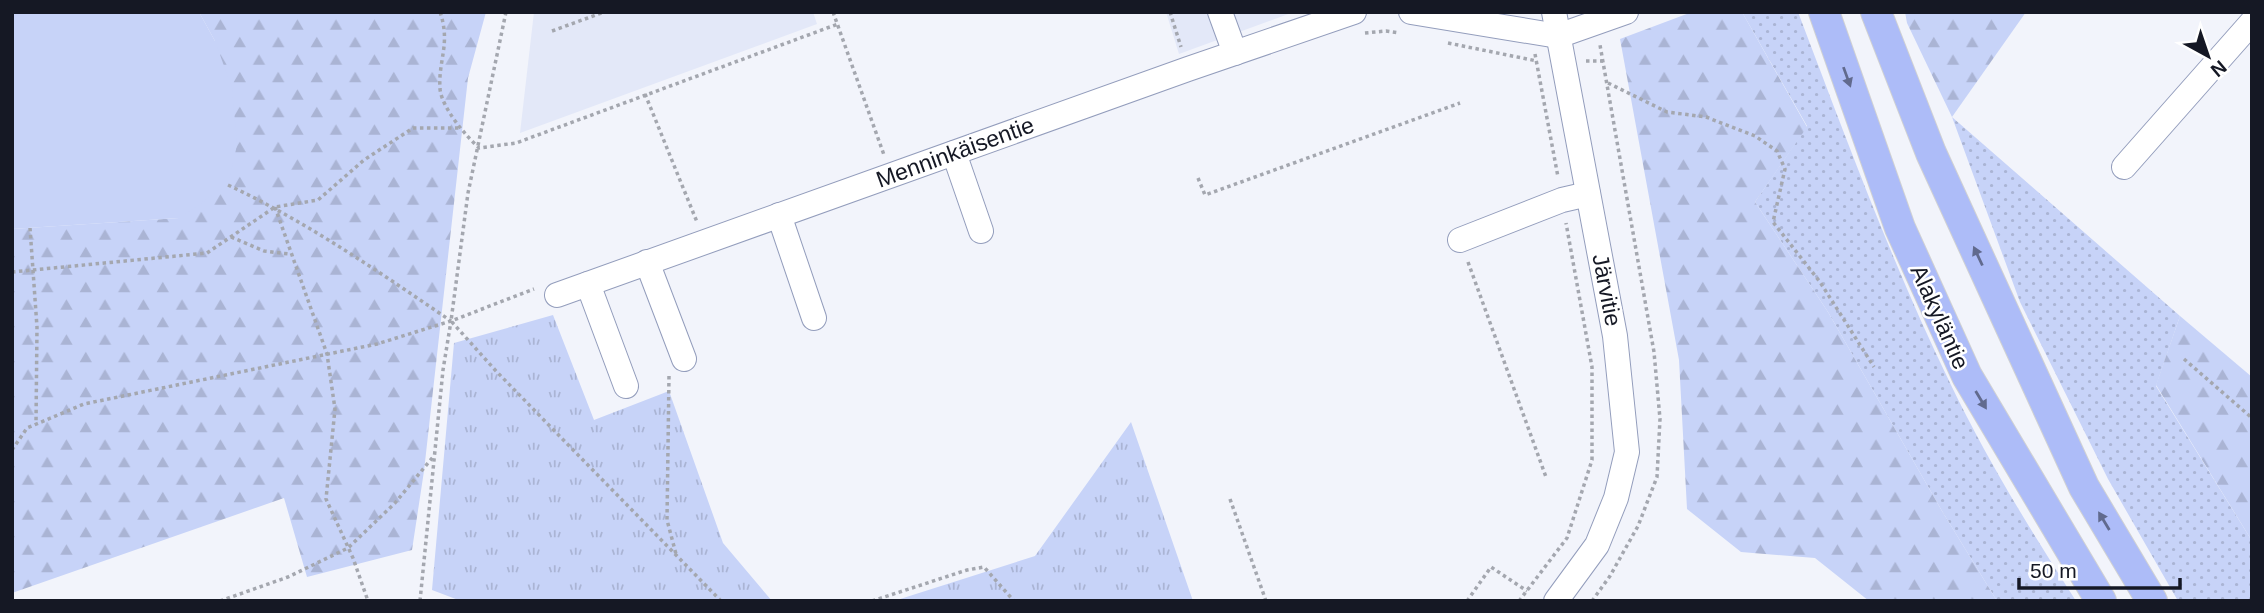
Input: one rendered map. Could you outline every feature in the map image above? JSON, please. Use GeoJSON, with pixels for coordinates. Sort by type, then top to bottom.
{"type":"FeatureCollection","features":[{"type":"Feature","properties":{"kind":"main road","name":"Alakyläntie"},"geometry":{"type":"LineString","coordinates":[[1824,12],[1900,228],[1966,376],[2101,601]]}},
{"type":"Feature","properties":{"kind":"main road"},"geometry":{"type":"LineString","coordinates":[[1876,12],[1930,153],[2084,487],[2152,601]]}},
{"type":"Feature","properties":{"kind":"street"},"geometry":{"type":"LineString","coordinates":[[1220,12],[1235,53]]}},
{"type":"Feature","properties":{"kind":"street"},"geometry":{"type":"LineString","coordinates":[[1411,24],[1530,33],[1556,24],[1626,12]]}},
{"type":"Feature","properties":{"kind":"street"},"geometry":{"type":"LineString","coordinates":[[2124,167],[2252,22]]}},
{"type":"Feature","properties":{"kind":"street","name":"Menninkäisentie"},"geometry":{"type":"LineString","coordinates":[[556,295],[1235,53],[1358,23]]}},
{"type":"Feature","properties":{"kind":"street","name":"Järvitie"},"geometry":{"type":"LineString","coordinates":[[1556,24],[1615,336],[1626,452],[1616,498],[1597,545],[1556,601]]}},
{"type":"Feature","properties":{"kind":"street"},"geometry":{"type":"LineString","coordinates":[[954,153],[981,231]]}},
{"type":"Feature","properties":{"kind":"street"},"geometry":{"type":"LineString","coordinates":[[1460,240],[1562,200],[1588,194]]}},
{"type":"Feature","properties":{"kind":"street"},"geometry":{"type":"LineString","coordinates":[[779,215],[814,318]]}},
{"type":"Feature","properties":{"kind":"street"},"geometry":{"type":"LineString","coordinates":[[648,262],[676,368]]}},
{"type":"Feature","properties":{"kind":"street"},"geometry":{"type":"LineString","coordinates":[[588,284],[626,386]]}},
{"type":"Feature","properties":{"kind":"path"},"geometry":{"type":"LineString","coordinates":[[440,12],[446,34],[440,90],[458,128],[479,148]]}},
{"type":"Feature","properties":{"kind":"path"},"geometry":{"type":"LineString","coordinates":[[420,601],[443,370],[468,193],[506,12]]}},
{"type":"Feature","properties":{"kind":"path"},"geometry":{"type":"LineString","coordinates":[[552,31],[604,12]]}},
{"type":"Feature","properties":{"kind":"path"},"geometry":{"type":"LineString","coordinates":[[833,12],[891,175]]}},
{"type":"Feature","properties":{"kind":"path"},"geometry":{"type":"LineString","coordinates":[[1170,12],[1188,69]]}},
{"type":"Feature","properties":{"kind":"path"},"geometry":{"type":"LineString","coordinates":[[1358,23],[1386,31],[1411,24]]}},
{"type":"Feature","properties":{"kind":"path"},"geometry":{"type":"LineString","coordinates":[[479,148],[516,143],[838,24]]}},
{"type":"Feature","properties":{"kind":"path"},"geometry":{"type":"LineString","coordinates":[[1520,601],[1567,538],[1592,460],[1592,367],[1530,33]]}},
{"type":"Feature","properties":{"kind":"path"},"geometry":{"type":"LineString","coordinates":[[1436,41],[1537,62]]}},
{"type":"Feature","properties":{"kind":"path"},"geometry":{"type":"LineString","coordinates":[[1606,83],[1667,112],[1706,117],[1755,136],[1777,151],[1785,169],[1773,222],[1820,282],[1874,367]]}},
{"type":"Feature","properties":{"kind":"path"},"geometry":{"type":"LineString","coordinates":[[645,94],[700,229]]}},
{"type":"Feature","properties":{"kind":"path"},"geometry":{"type":"LineString","coordinates":[[1198,178],[1205,195],[1460,103]]}},
{"type":"Feature","properties":{"kind":"path"},"geometry":{"type":"LineString","coordinates":[[12,272],[207,253],[275,207],[318,200],[364,160],[413,128],[458,128]]}},
{"type":"Feature","properties":{"kind":"path"},"geometry":{"type":"LineString","coordinates":[[228,185],[275,207],[361,260],[451,321],[496,371],[721,601]]}},
{"type":"Feature","properties":{"kind":"path"},"geometry":{"type":"LineString","coordinates":[[275,207],[327,354],[335,409],[326,499],[368,601]]}},
{"type":"Feature","properties":{"kind":"path"},"geometry":{"type":"LineString","coordinates":[[30,228],[37,327],[36,424]]}},
{"type":"Feature","properties":{"kind":"path"},"geometry":{"type":"LineString","coordinates":[[231,237],[264,251],[290,254]]}},
{"type":"Feature","properties":{"kind":"path"},"geometry":{"type":"LineString","coordinates":[[1460,240],[1546,477]]}},
{"type":"Feature","properties":{"kind":"path"},"geometry":{"type":"LineString","coordinates":[[12,450],[27,428],[84,404],[377,344],[451,321],[517,295]]}},
{"type":"Feature","properties":{"kind":"path"},"geometry":{"type":"LineString","coordinates":[[2184,359],[2252,418]]}},
{"type":"Feature","properties":{"kind":"path"},"geometry":{"type":"LineString","coordinates":[[676,368],[667,520],[677,556]]}},
{"type":"Feature","properties":{"kind":"path"},"geometry":{"type":"LineString","coordinates":[[220,601],[288,577],[348,548],[395,503],[435,456]]}},
{"type":"Feature","properties":{"kind":"path"},"geometry":{"type":"LineString","coordinates":[[1230,499],[1266,601]]}},
{"type":"Feature","properties":{"kind":"path"},"geometry":{"type":"LineString","coordinates":[[872,601],[984,567],[1014,601]]}},
{"type":"Feature","properties":{"kind":"path"},"geometry":{"type":"LineString","coordinates":[[1467,601],[1491,568],[1527,591]]}},
{"type":"Feature","properties":{"kind":"shaded area"},"geometry":{"type":"Polygon","coordinates":[[[534,12],[813,12],[817,24],[520,133],[534,12]]]}},
{"type":"Feature","properties":{"kind":"shaded area"},"geometry":{"type":"Polygon","coordinates":[[[1166,12],[1294,12],[1179,54],[1166,12]]]}},
{"type":"Feature","properties":{"kind":"green space"},"geometry":{"type":"Polygon","coordinates":[[[12,12],[199,12],[215,41],[232,88],[237,145],[228,185],[179,218],[12,229],[12,12]]]}},
{"type":"Feature","properties":{"kind":"green space"},"geometry":{"type":"Polygon","coordinates":[[[199,12],[486,12],[468,78],[424,471],[412,550],[307,577],[284,498],[12,593],[12,229],[179,218],[215,41],[199,12]]]}},
{"type":"Feature","properties":{"kind":"green space"},"geometry":{"type":"Polygon","coordinates":[[[1692,12],[1742,12],[1807,127],[1755,202],[1828,312],[1997,601],[1869,601],[1815,558],[1741,552],[1687,509],[1679,360],[1620,39],[1692,12]]]}},
{"type":"Feature","properties":{"kind":"green space"},"geometry":{"type":"Polygon","coordinates":[[[1742,12],[1798,12],[1870,200],[1929,339],[1995,468],[2076,601],[1997,601],[1828,312],[1755,202],[1807,126],[1742,12]]]}},
{"type":"Feature","properties":{"kind":"green space"},"geometry":{"type":"Polygon","coordinates":[[[1905,12],[2026,12],[1952,117],[1907,23],[1905,12]]]}},
{"type":"Feature","properties":{"kind":"green space"},"geometry":{"type":"Polygon","coordinates":[[[1952,117],[2180,316],[2156,386],[2252,541],[2252,601],[2178,601],[2108,479],[2020,302],[1952,117]]]}},
{"type":"Feature","properties":{"kind":"green space"},"geometry":{"type":"Polygon","coordinates":[[[553,315],[594,420],[669,391],[723,543],[772,601],[461,601],[432,590],[454,343],[553,315]]]}},
{"type":"Feature","properties":{"kind":"green space"},"geometry":{"type":"Polygon","coordinates":[[[2180,316],[2252,377],[2252,541],[2156,385],[2180,316]]]}},
{"type":"Feature","properties":{"kind":"green space"},"geometry":{"type":"Polygon","coordinates":[[[1131,422],[1193,601],[885,601],[897,600],[1035,556],[1131,422]]]}}]}
